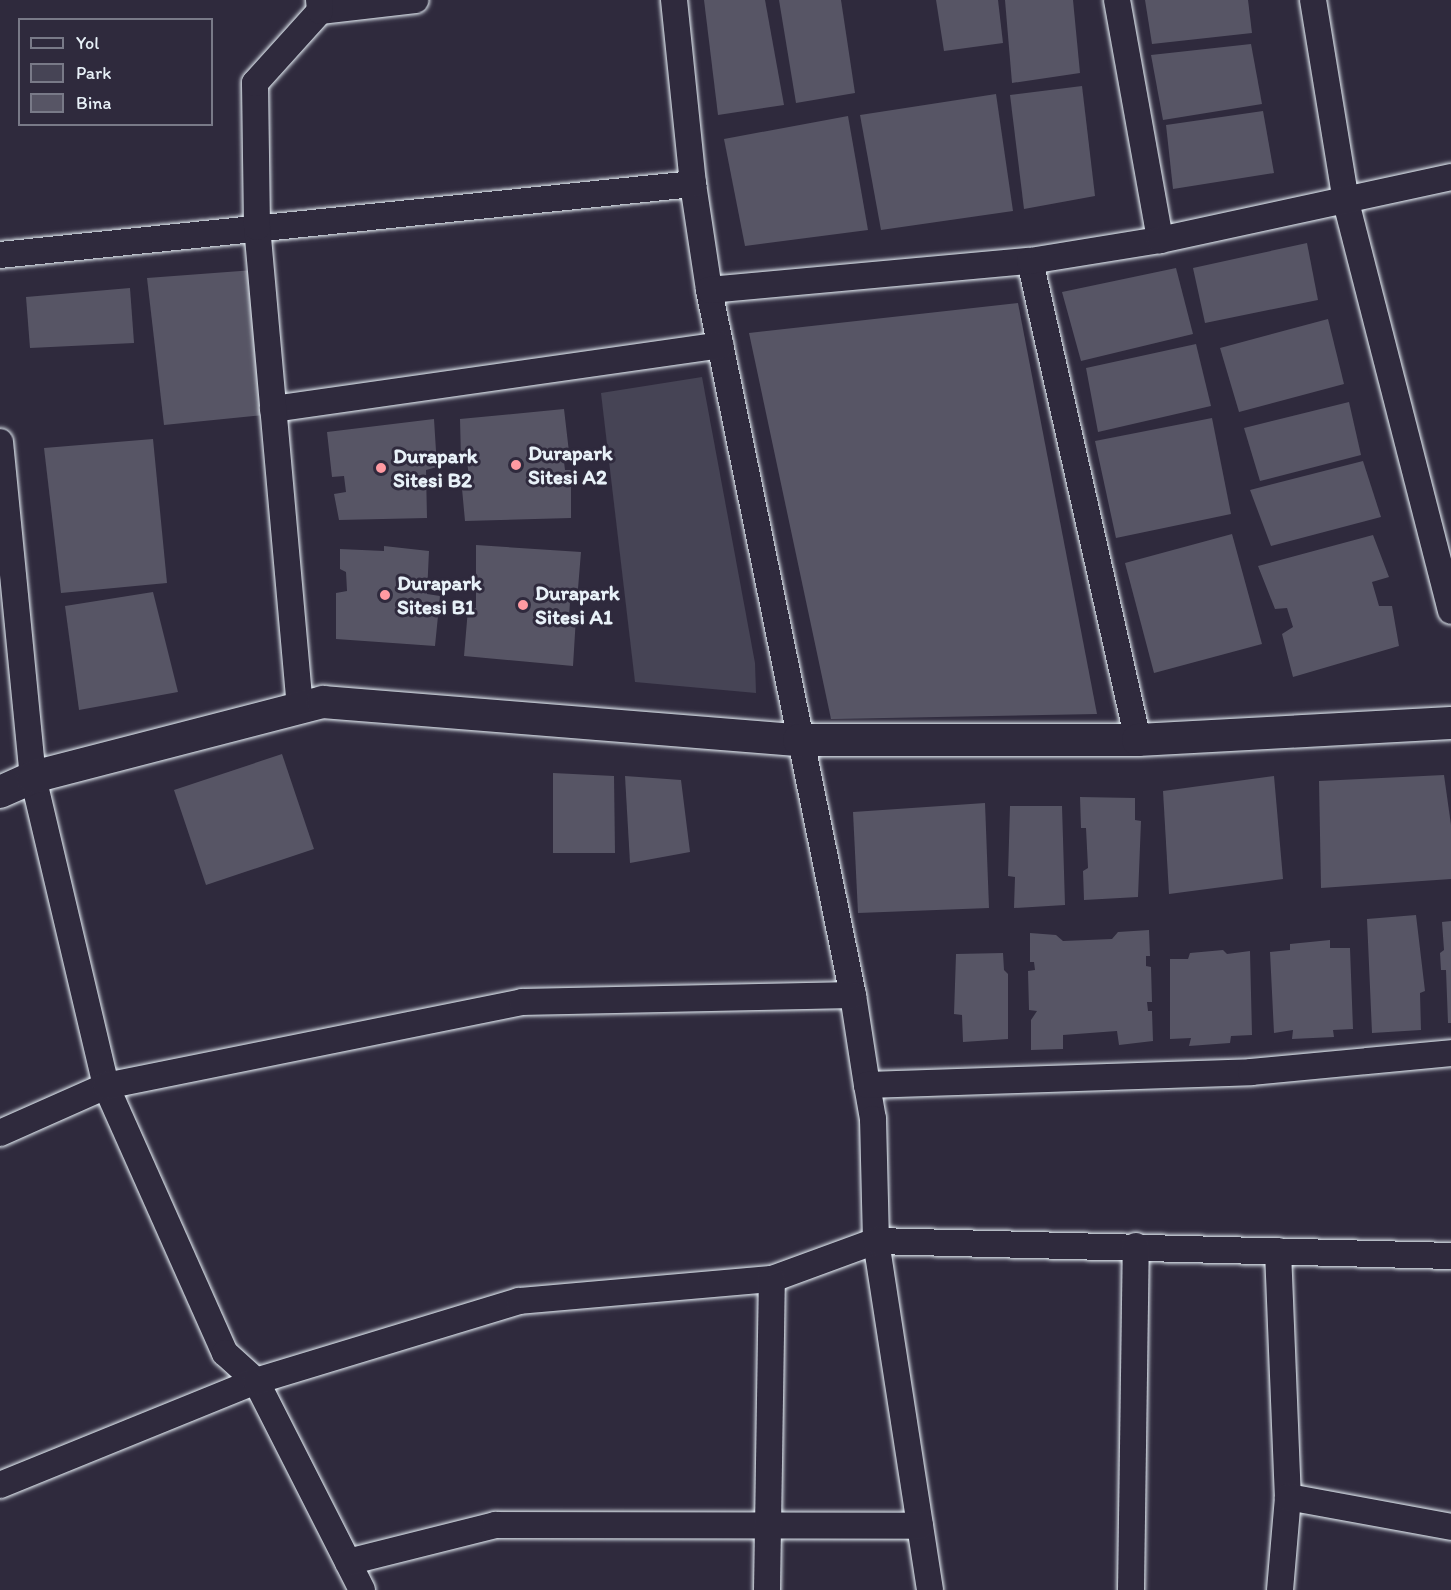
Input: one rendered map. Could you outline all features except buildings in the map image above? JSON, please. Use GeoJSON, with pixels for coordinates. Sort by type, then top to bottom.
{"type":"FeatureCollection","features":[{"type":"Feature","properties":{"kind":"street"},"geometry":{"type":"LineString","coordinates":[[300,708],[257,226],[255,83],[319,6],[415,0]]}},
{"type":"Feature","properties":{"kind":"street"},"geometry":{"type":"LineString","coordinates":[[674,0],[693,184],[710,290],[799,740],[853,995],[873,1119],[876,1241],[930,1590]]}},
{"type":"Feature","properties":{"kind":"street"},"geometry":{"type":"LineString","coordinates":[[1117,0],[1160,240]]}},
{"type":"Feature","properties":{"kind":"street"},"geometry":{"type":"LineString","coordinates":[[1313,0],[1346,202],[1451,611]]}},
{"type":"Feature","properties":{"kind":"street"},"geometry":{"type":"LineString","coordinates":[[710,290],[1030,261],[1160,240],[1346,202],[1451,177]]}},
{"type":"Feature","properties":{"kind":"street"},"geometry":{"type":"LineString","coordinates":[[0,255],[257,226],[693,184]]}},
{"type":"Feature","properties":{"kind":"street"},"geometry":{"type":"LineString","coordinates":[[1030,261],[1138,740]]}},
{"type":"Feature","properties":{"kind":"street"},"geometry":{"type":"LineString","coordinates":[[273,409],[720,345]]}},
{"type":"Feature","properties":{"kind":"street"},"geometry":{"type":"LineString","coordinates":[[0,442],[33,777],[106,1086],[225,1353],[256,1381],[362,1590]]}},
{"type":"Feature","properties":{"kind":"street"},"geometry":{"type":"LineString","coordinates":[[0,792],[33,777],[323,702],[799,740],[1138,740],[1451,723]]}},
{"type":"Feature","properties":{"kind":"street"},"geometry":{"type":"LineString","coordinates":[[0,1133],[106,1086],[522,1002],[853,995]]}},
{"type":"Feature","properties":{"kind":"street"},"geometry":{"type":"LineString","coordinates":[[867,1085],[1251,1072],[1451,1053]]}},
{"type":"Feature","properties":{"kind":"street"},"geometry":{"type":"LineString","coordinates":[[0,1485],[256,1381],[519,1301],[772,1279],[876,1241],[1451,1256]]}},
{"type":"Feature","properties":{"kind":"street"},"geometry":{"type":"LineString","coordinates":[[1131,1590],[1136,1246]]}},
{"type":"Feature","properties":{"kind":"street"},"geometry":{"type":"LineString","coordinates":[[1278,1251],[1288,1497],[1280,1590]]}},
{"type":"Feature","properties":{"kind":"street"},"geometry":{"type":"LineString","coordinates":[[767,1590],[772,1279]]}},
{"type":"Feature","properties":{"kind":"street"},"geometry":{"type":"LineString","coordinates":[[1288,1497],[1451,1527]]}},
{"type":"Feature","properties":{"kind":"street"},"geometry":{"type":"LineString","coordinates":[[348,1562],[495,1525],[920,1526]]}},
{"type":"Feature","properties":{"kind":"green space"},"geometry":{"type":"Polygon","coordinates":[[[702,377],[755,663],[756,693],[635,682],[601,393],[702,377]]]}},
{"type":"Feature","properties":{"kind":"place","name":"Durapark Sitesi A2"},"geometry":{"type":"Point","coordinates":[516,465]}},
{"type":"Feature","properties":{"kind":"place","name":"Durapark Sitesi B2"},"geometry":{"type":"Point","coordinates":[381,468]}},
{"type":"Feature","properties":{"kind":"place","name":"Durapark Sitesi B1"},"geometry":{"type":"Point","coordinates":[385,595]}},
{"type":"Feature","properties":{"kind":"place","name":"Durapark Sitesi A1"},"geometry":{"type":"Point","coordinates":[523,605]}}]}
